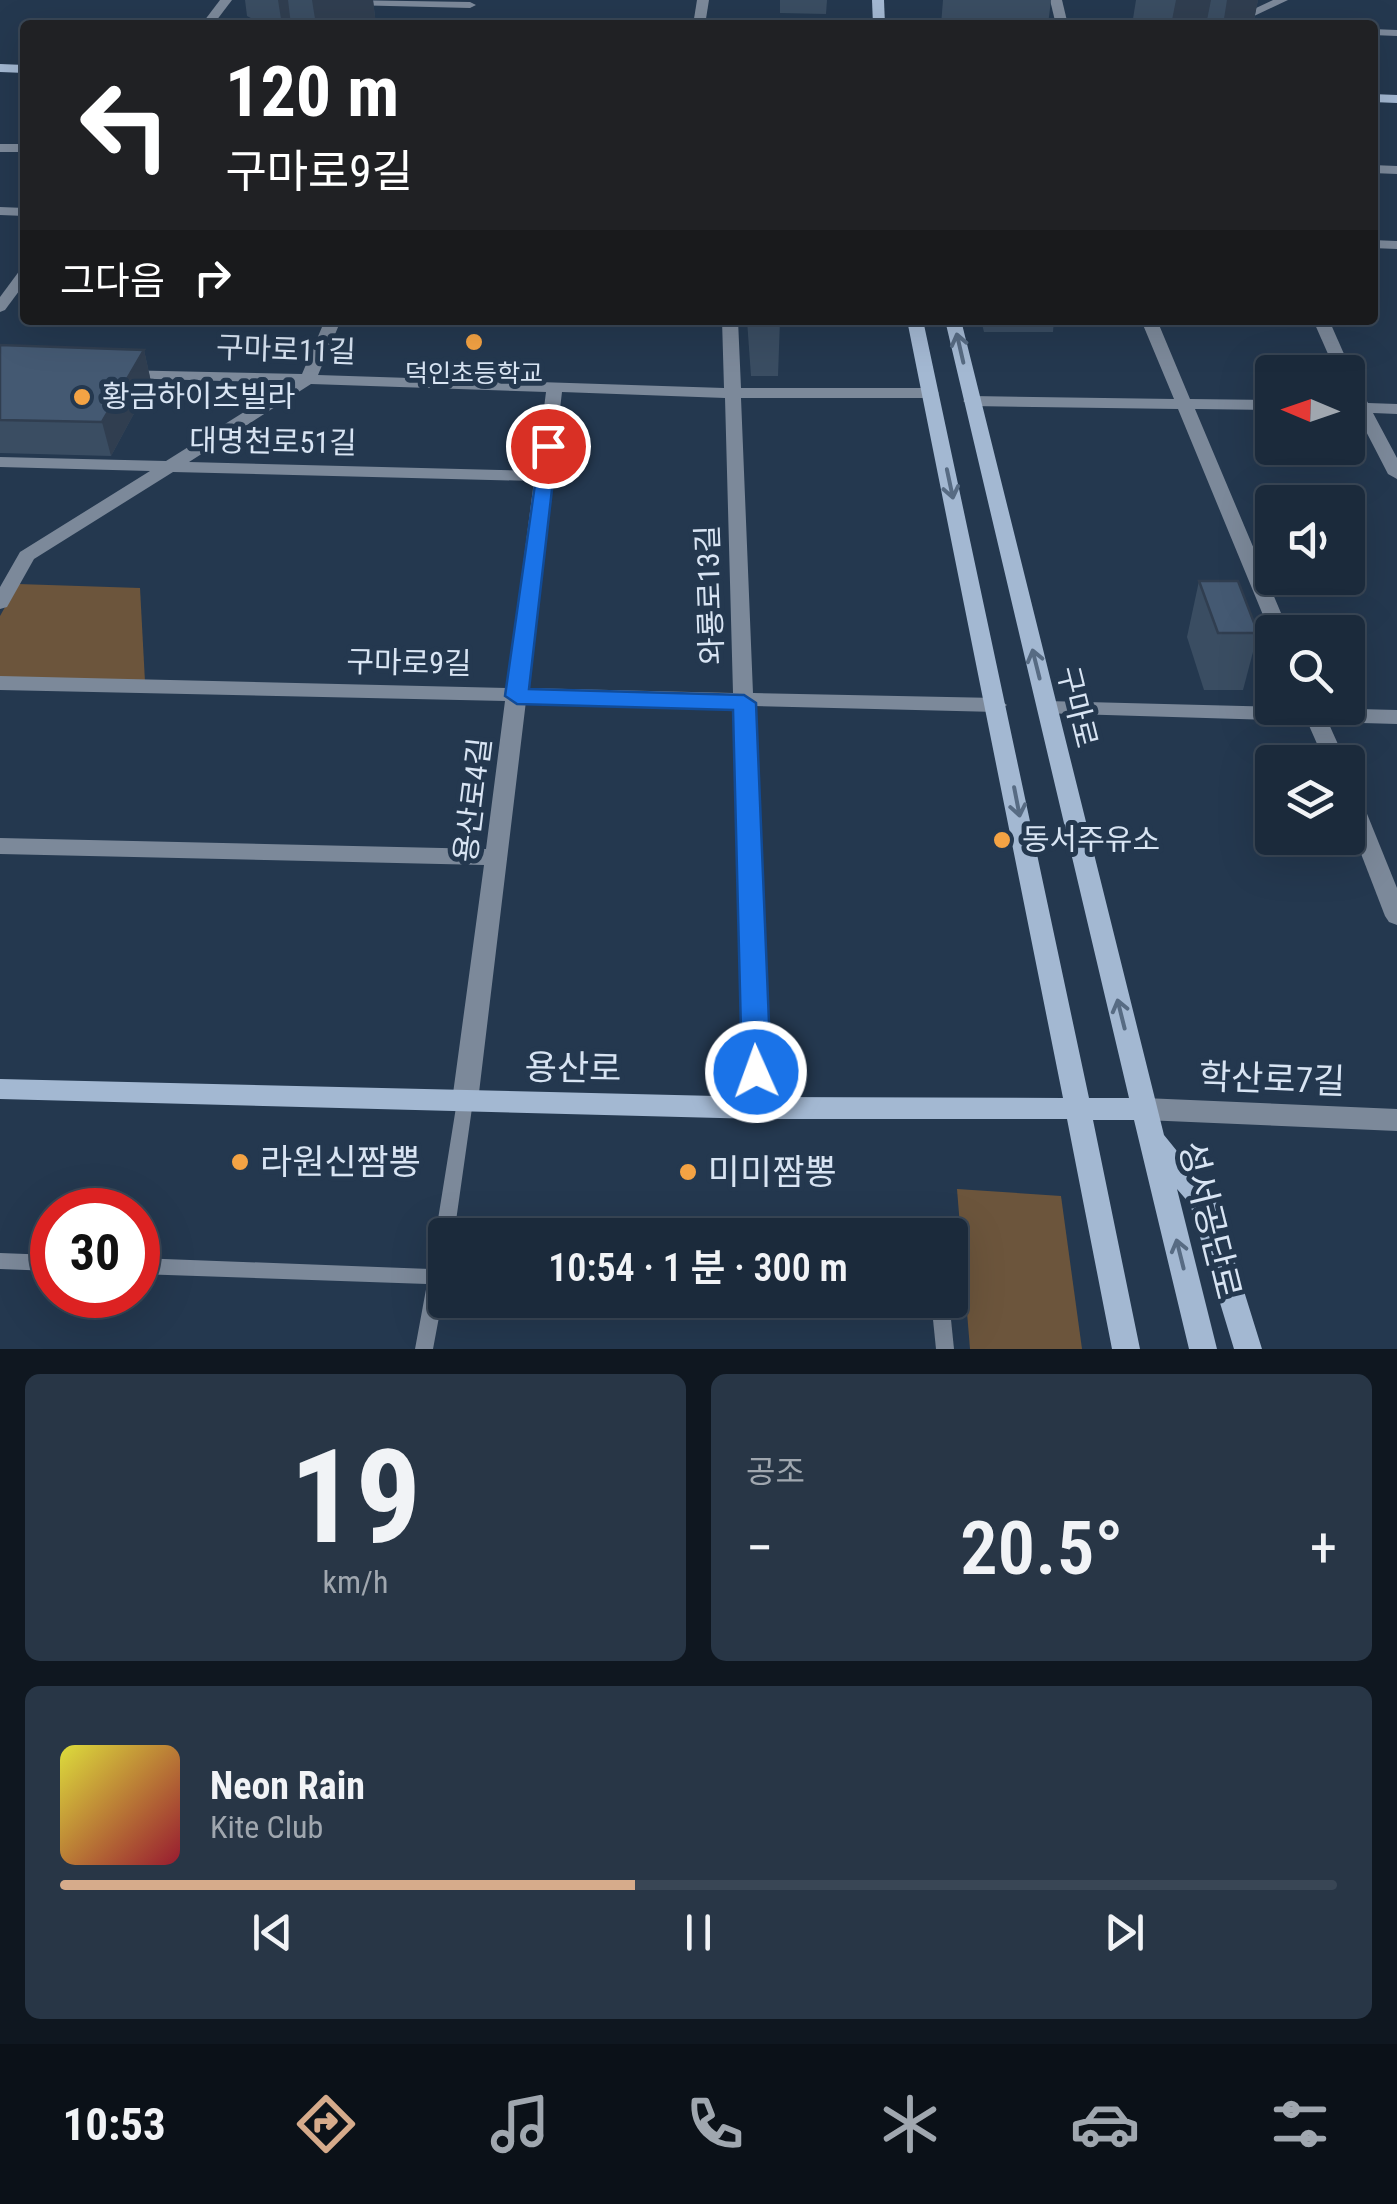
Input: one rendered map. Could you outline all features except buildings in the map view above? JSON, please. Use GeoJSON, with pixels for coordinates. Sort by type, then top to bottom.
{"type":"FeatureCollection","features":[{"type":"Feature","properties":{"kind":"main road"},"geometry":{"type":"LineString","coordinates":[[916,325],[998,705],[1126,1349]]}},
{"type":"Feature","properties":{"kind":"main road","name":"구마로"},"geometry":{"type":"LineString","coordinates":[[954,325],[1144,1109]]}},
{"type":"Feature","properties":{"kind":"main road","name":"용산로"},"geometry":{"type":"LineString","coordinates":[[0,1089],[758,1108],[1144,1109]]}},
{"type":"Feature","properties":{"kind":"main road","name":"성서공단로"},"geometry":{"type":"LineString","coordinates":[[1144,1109],[1203,1349]]}},
{"type":"Feature","properties":{"kind":"main road"},"geometry":{"type":"LineString","coordinates":[[1150,1137],[1202,1198],[1248,1349]]}},
{"type":"Feature","properties":{"kind":"street"},"geometry":{"type":"LineString","coordinates":[[211,20],[226,0]]}},
{"type":"Feature","properties":{"kind":"street"},"geometry":{"type":"LineString","coordinates":[[1237,20],[1282,0]]}},
{"type":"Feature","properties":{"kind":"street"},"geometry":{"type":"LineString","coordinates":[[328,2],[469,7]]}},
{"type":"Feature","properties":{"kind":"street"},"geometry":{"type":"LineString","coordinates":[[0,306],[16,282]]}},
{"type":"Feature","properties":{"kind":"street"},"geometry":{"type":"LineString","coordinates":[[0,603],[27,556],[308,379],[331,325]]}},
{"type":"Feature","properties":{"kind":"street","name":"와룡로13길"},"geometry":{"type":"LineString","coordinates":[[730,325],[758,1108]]}},
{"type":"Feature","properties":{"kind":"street"},"geometry":{"type":"LineString","coordinates":[[1150,325],[1273,615]]}},
{"type":"Feature","properties":{"kind":"street"},"geometry":{"type":"LineString","coordinates":[[1323,325],[1336,355]]}},
{"type":"Feature","properties":{"kind":"street","name":"구마로11길"},"geometry":{"type":"LineString","coordinates":[[105,372],[733,393],[931,393]]}},
{"type":"Feature","properties":{"kind":"street","name":"용산로4길"},"geometry":{"type":"LineString","coordinates":[[464,1101],[555,387]]}},
{"type":"Feature","properties":{"kind":"street"},"geometry":{"type":"LineString","coordinates":[[972,401],[1255,404]]}},
{"type":"Feature","properties":{"kind":"street"},"geometry":{"type":"LineString","coordinates":[[1365,408],[1397,409]]}},
{"type":"Feature","properties":{"kind":"street"},"geometry":{"type":"LineString","coordinates":[[1365,426],[1397,474]]}},
{"type":"Feature","properties":{"kind":"street","name":"대명천로51길"},"geometry":{"type":"LineString","coordinates":[[0,462],[544,476]]}},
{"type":"Feature","properties":{"kind":"street","name":"구마로9길"},"geometry":{"type":"LineString","coordinates":[[0,683],[744,703],[998,705]]}},
{"type":"Feature","properties":{"kind":"street"},"geometry":{"type":"LineString","coordinates":[[1046,708],[1255,710]]}},
{"type":"Feature","properties":{"kind":"street"},"geometry":{"type":"LineString","coordinates":[[1365,715],[1397,717]]}},
{"type":"Feature","properties":{"kind":"street"},"geometry":{"type":"LineString","coordinates":[[1365,836],[1397,916]]}},
{"type":"Feature","properties":{"kind":"street"},"geometry":{"type":"LineString","coordinates":[[0,846],[496,857]]}},
{"type":"Feature","properties":{"kind":"street","name":"학산로7길"},"geometry":{"type":"LineString","coordinates":[[1144,1109],[1397,1120]]}},
{"type":"Feature","properties":{"kind":"lane"},"geometry":{"type":"LineString","coordinates":[[448,1218],[464,1101]]}},
{"type":"Feature","properties":{"kind":"lane"},"geometry":{"type":"LineString","coordinates":[[0,1262],[30,1263]]}},
{"type":"Feature","properties":{"kind":"lane"},"geometry":{"type":"LineString","coordinates":[[160,1267],[428,1276]]}},
{"type":"Feature","properties":{"kind":"lane"},"geometry":{"type":"LineString","coordinates":[[424,1349],[432,1318]]}},
{"type":"Feature","properties":{"kind":"lane"},"geometry":{"type":"LineString","coordinates":[[942,1318],[945,1349]]}},
{"type":"Feature","properties":{"kind":"shaded area"},"geometry":{"type":"Polygon","coordinates":[[[18,584],[140,588],[145,682],[0,679],[0,616],[18,584]]]}},
{"type":"Feature","properties":{"kind":"shaded area"},"geometry":{"type":"Polygon","coordinates":[[[957,1189],[1061,1196],[1082,1349],[970,1349],[968,1218],[959,1218],[957,1189]]]}},
{"type":"Feature","properties":{"kind":"place","name":"덕인초등학교"},"geometry":{"type":"Point","coordinates":[474,342]}},
{"type":"Feature","properties":{"kind":"place","name":"황금하이츠빌라"},"geometry":{"type":"Point","coordinates":[82,397]}},
{"type":"Feature","properties":{"kind":"place","name":"동서주유소"},"geometry":{"type":"Point","coordinates":[1002,840]}},
{"type":"Feature","properties":{"kind":"place","name":"라원신짬뽕"},"geometry":{"type":"Point","coordinates":[240,1162]}},
{"type":"Feature","properties":{"kind":"place","name":"미미짬뽕"},"geometry":{"type":"Point","coordinates":[688,1172]}},
{"type":"Feature","properties":{"kind":"route"},"geometry":{"type":"LineString","coordinates":[[548,446],[517,696],[744,703],[756,1072]]}}]}
